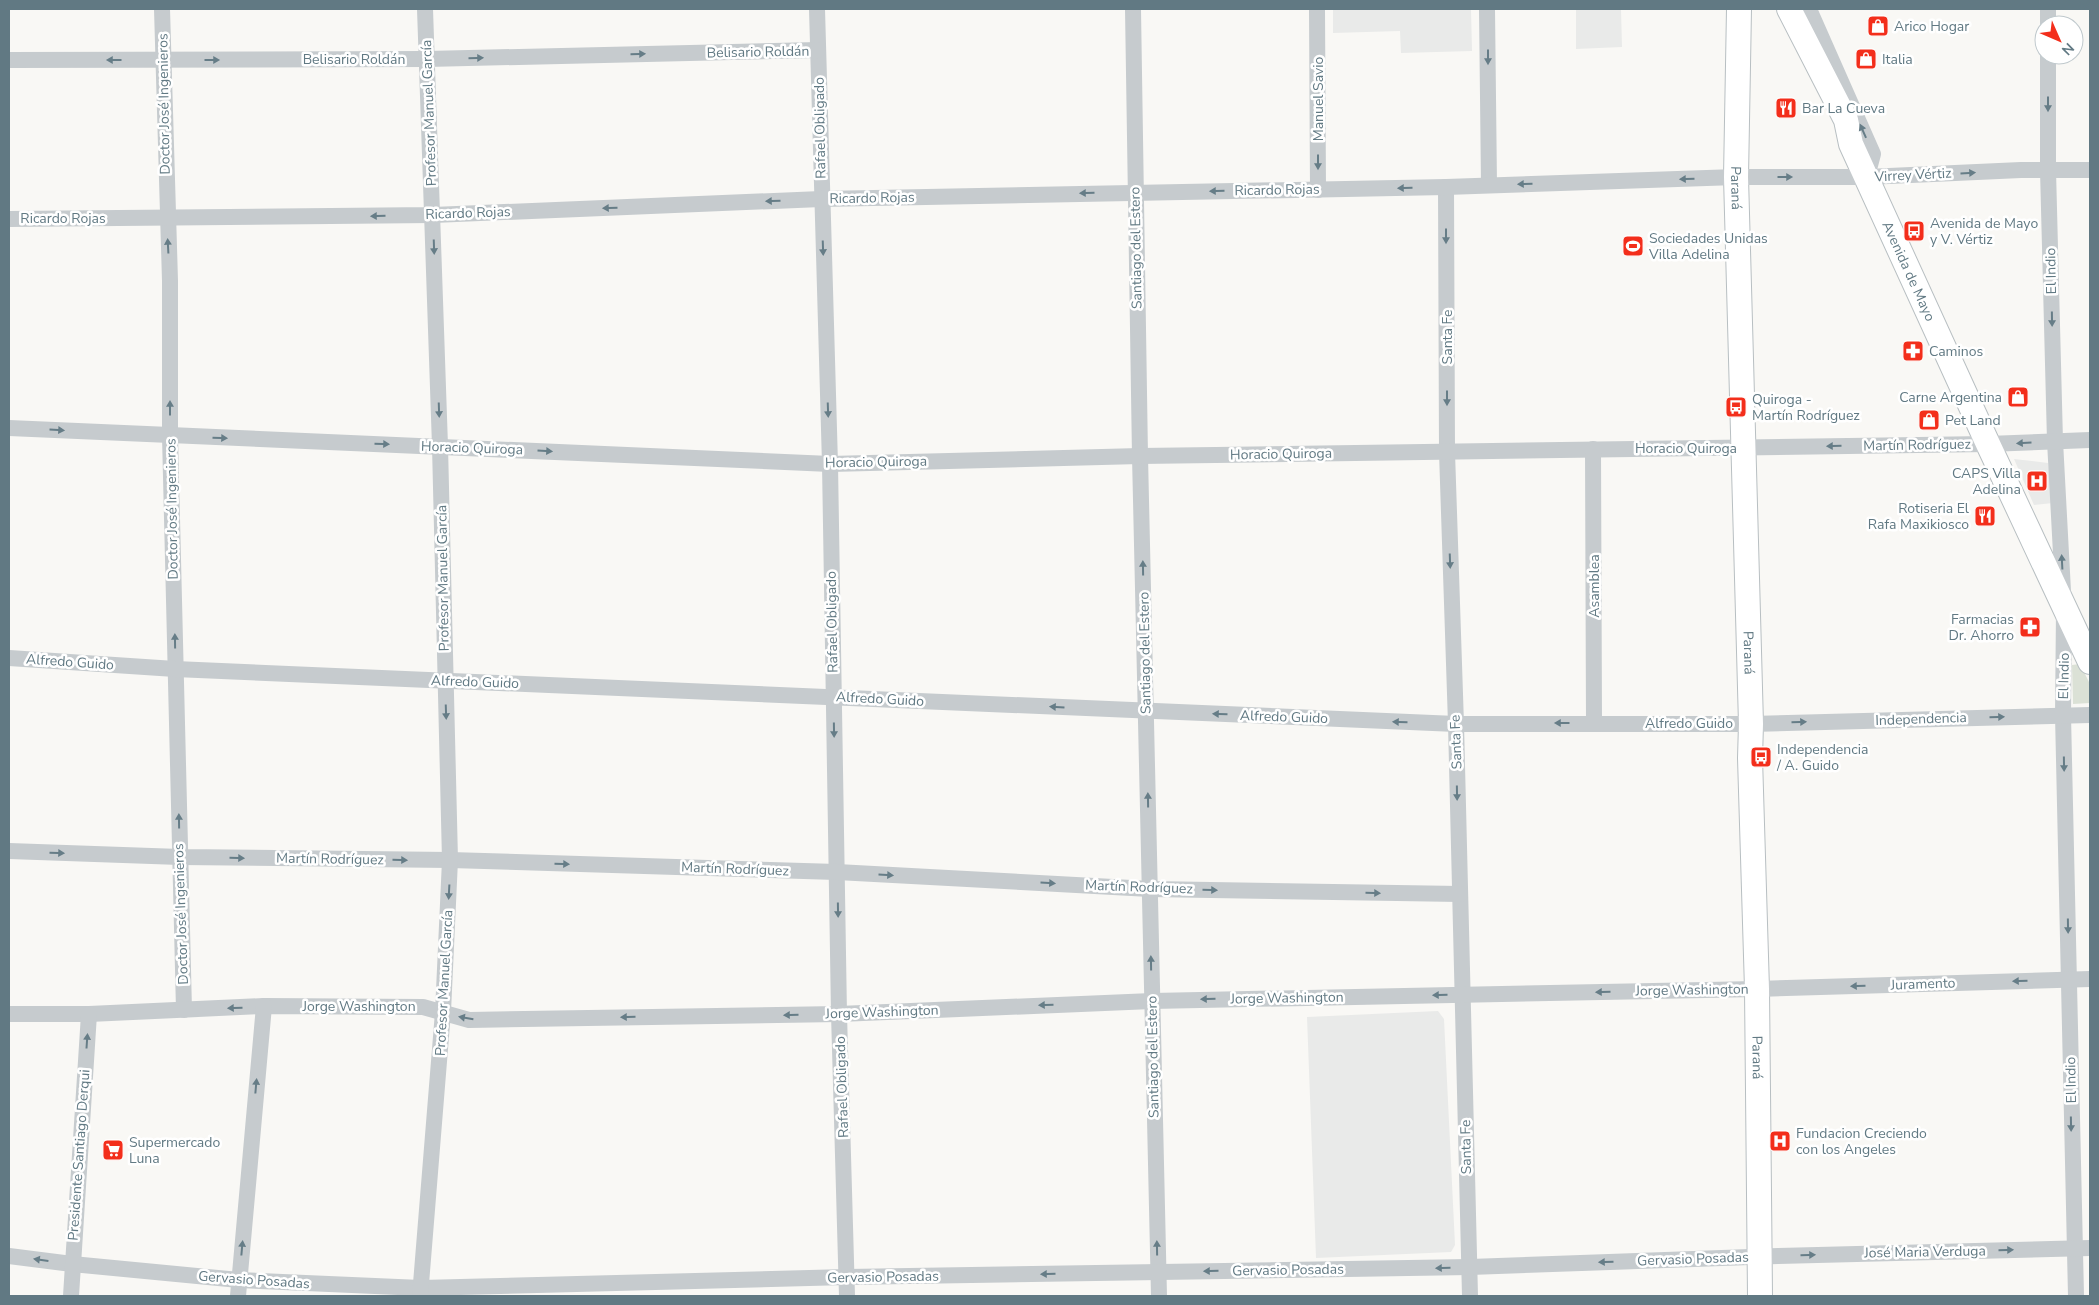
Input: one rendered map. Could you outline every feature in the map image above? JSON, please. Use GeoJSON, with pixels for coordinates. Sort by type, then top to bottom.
{"type":"FeatureCollection","features":[{"type":"Feature","properties":{"kind":"street","name":"Doctor José Ingenieros"},"geometry":{"type":"LineString","coordinates":[[162,9],[170,281],[170,436],[184,1010]]}},
{"type":"Feature","properties":{"kind":"street","name":"Profesor Manuel García"},"geometry":{"type":"LineString","coordinates":[[421,1292],[443,1012],[450,860],[440,446],[426,9]]}},
{"type":"Feature","properties":{"kind":"street","name":"Rafael Obligado"},"geometry":{"type":"LineString","coordinates":[[817,9],[830,464],[839,1014],[847,1296]]}},
{"type":"Feature","properties":{"kind":"street","name":"Santiago del Estero"},"geometry":{"type":"LineString","coordinates":[[1133,9],[1140,456],[1159,1296]]}},
{"type":"Feature","properties":{"kind":"street","name":"Manuel Savio"},"geometry":{"type":"LineString","coordinates":[[1317,9],[1318,190]]}},
{"type":"Feature","properties":{"kind":"street"},"geometry":{"type":"LineString","coordinates":[[1487,9],[1489,185]]}},
{"type":"Feature","properties":{"kind":"street","name":"Paraná"},"geometry":{"type":"LineString","coordinates":[[1739,9],[1736,177],[1757,989],[1760,1296]]}},
{"type":"Feature","properties":{"kind":"street","name":"Avenida de Mayo"},"geometry":{"type":"LineString","coordinates":[[1774,9],[1833,127],[1850,144],[1867,177],[2064,610],[2090,662]]}},
{"type":"Feature","properties":{"kind":"street","name":"Avenida de Mayo"},"geometry":{"type":"LineString","coordinates":[[1789,9],[1846,120],[1850,144]]}},
{"type":"Feature","properties":{"kind":"street"},"geometry":{"type":"LineString","coordinates":[[1809,9],[1873,154],[1867,177]]}},
{"type":"Feature","properties":{"kind":"street","name":"Belisario Roldán"},"geometry":{"type":"LineString","coordinates":[[9,60],[427,58],[818,50]]}},
{"type":"Feature","properties":{"kind":"street","name":"El Indio"},"geometry":{"type":"LineString","coordinates":[[2048,65],[2048,170],[2055,441],[2064,610],[2063,715],[2069,980],[2082,1249],[2076,1296]]}},
{"type":"Feature","properties":{"kind":"street","name":"Virrey Vértiz"},"geometry":{"type":"LineString","coordinates":[[1736,177],[1867,177],[2090,170]]}},
{"type":"Feature","properties":{"kind":"street","name":"Ricardo Rojas"},"geometry":{"type":"LineString","coordinates":[[9,219],[433,215],[821,199],[1446,187],[1736,177]]}},
{"type":"Feature","properties":{"kind":"street","name":"Santa Fe"},"geometry":{"type":"LineString","coordinates":[[1446,187],[1447,452],[1456,724],[1470,1296]]}},
{"type":"Feature","properties":{"kind":"street","name":"Horacio Quiroga"},"geometry":{"type":"LineString","coordinates":[[9,428],[830,464],[1140,456],[1744,448]]}},
{"type":"Feature","properties":{"kind":"street","name":"Martín Rodríguez"},"geometry":{"type":"LineString","coordinates":[[1744,448],[1988,444],[2090,440]]}},
{"type":"Feature","properties":{"kind":"street","name":"Asamblea"},"geometry":{"type":"LineString","coordinates":[[1593,449],[1594,723]]}},
{"type":"Feature","properties":{"kind":"street","name":"Alfredo Guido"},"geometry":{"type":"LineString","coordinates":[[9,658],[176,669],[1456,724],[1751,724]]}},
{"type":"Feature","properties":{"kind":"street","name":"Independencia"},"geometry":{"type":"LineString","coordinates":[[1751,724],[2090,715]]}},
{"type":"Feature","properties":{"kind":"street","name":"Martín Rodríguez"},"geometry":{"type":"LineString","coordinates":[[9,851],[180,857],[450,860],[837,872],[1150,889],[1460,894]]}},
{"type":"Feature","properties":{"kind":"street","name":"Juramento"},"geometry":{"type":"LineString","coordinates":[[1757,989],[2090,979]]}},
{"type":"Feature","properties":{"kind":"street","name":"Jorge Washington"},"geometry":{"type":"LineString","coordinates":[[9,1014],[89,1014],[264,1006],[423,1006],[468,1020],[839,1014],[1152,1001],[1757,989]]}},
{"type":"Feature","properties":{"kind":"street"},"geometry":{"type":"LineString","coordinates":[[238,1288],[264,1006]]}},
{"type":"Feature","properties":{"kind":"street","name":"Presidente Santiago Derqui"},"geometry":{"type":"LineString","coordinates":[[71,1296],[89,1014]]}},
{"type":"Feature","properties":{"kind":"street","name":"José Maria Verduga"},"geometry":{"type":"LineString","coordinates":[[1759,1256],[2082,1249]]}},
{"type":"Feature","properties":{"kind":"street","name":"Gervasio Posadas"},"geometry":{"type":"LineString","coordinates":[[9,1256],[238,1288],[421,1292],[847,1277],[1470,1268],[1759,1256]]}},
{"type":"Feature","properties":{"kind":"shaded area"},"geometry":{"type":"Polygon","coordinates":[[[1333,9],[1471,9],[1472,51],[1401,53],[1400,31],[1333,33],[1333,9]]]}},
{"type":"Feature","properties":{"kind":"shaded area"},"geometry":{"type":"Polygon","coordinates":[[[1576,9],[1621,9],[1622,47],[1576,49],[1576,9]]]}},
{"type":"Feature","properties":{"kind":"shaded area","name":"CAPS Villa Adelina"},"geometry":{"type":"Polygon","coordinates":[[[2014,459],[2048,463],[2053,503],[2034,505],[2014,459]]]}},
{"type":"Feature","properties":{"kind":"shaded area"},"geometry":{"type":"Polygon","coordinates":[[[2080,664],[2090,684],[2090,703],[2073,704],[2072,665],[2080,664]]]}},
{"type":"Feature","properties":{"kind":"shaded area"},"geometry":{"type":"Polygon","coordinates":[[[1438,1011],[1444,1019],[1455,1245],[1451,1252],[1316,1258],[1307,1017],[1438,1011]]]}},
{"type":"Feature","properties":{"kind":"place","name":"Arico Hogar"},"geometry":{"type":"Point","coordinates":[1878,26]}},
{"type":"Feature","properties":{"kind":"place","name":"Italia"},"geometry":{"type":"Point","coordinates":[1866,59]}},
{"type":"Feature","properties":{"kind":"place","name":"Bar La Cueva"},"geometry":{"type":"Point","coordinates":[1786,108]}},
{"type":"Feature","properties":{"kind":"place","name":"Avenida de Mayo y V. Vértiz"},"geometry":{"type":"Point","coordinates":[1914,231]}},
{"type":"Feature","properties":{"kind":"place","name":"Sociedades Unidas Villa Adelina"},"geometry":{"type":"Point","coordinates":[1633,246]}},
{"type":"Feature","properties":{"kind":"place","name":"Caminos"},"geometry":{"type":"Point","coordinates":[1913,351]}},
{"type":"Feature","properties":{"kind":"place","name":"Carne Argentina"},"geometry":{"type":"Point","coordinates":[2018,397]}},
{"type":"Feature","properties":{"kind":"place","name":"Quiroga - Martín Rodríguez"},"geometry":{"type":"Point","coordinates":[1736,407]}},
{"type":"Feature","properties":{"kind":"place","name":"Pet Land"},"geometry":{"type":"Point","coordinates":[1929,420]}},
{"type":"Feature","properties":{"kind":"place","name":"CAPS Villa Adelina"},"geometry":{"type":"Point","coordinates":[2037,481]}},
{"type":"Feature","properties":{"kind":"place","name":"Rotiseria El Rafa Maxikiosco"},"geometry":{"type":"Point","coordinates":[1985,516]}},
{"type":"Feature","properties":{"kind":"place","name":"Farmacias Dr. Ahorro"},"geometry":{"type":"Point","coordinates":[2030,627]}},
{"type":"Feature","properties":{"kind":"place","name":"Independencia / A. Guido"},"geometry":{"type":"Point","coordinates":[1761,757]}},
{"type":"Feature","properties":{"kind":"place","name":"Fundacion Creciendo con los Angeles"},"geometry":{"type":"Point","coordinates":[1780,1141]}},
{"type":"Feature","properties":{"kind":"place","name":"Supermercado Luna"},"geometry":{"type":"Point","coordinates":[113,1150]}}]}
